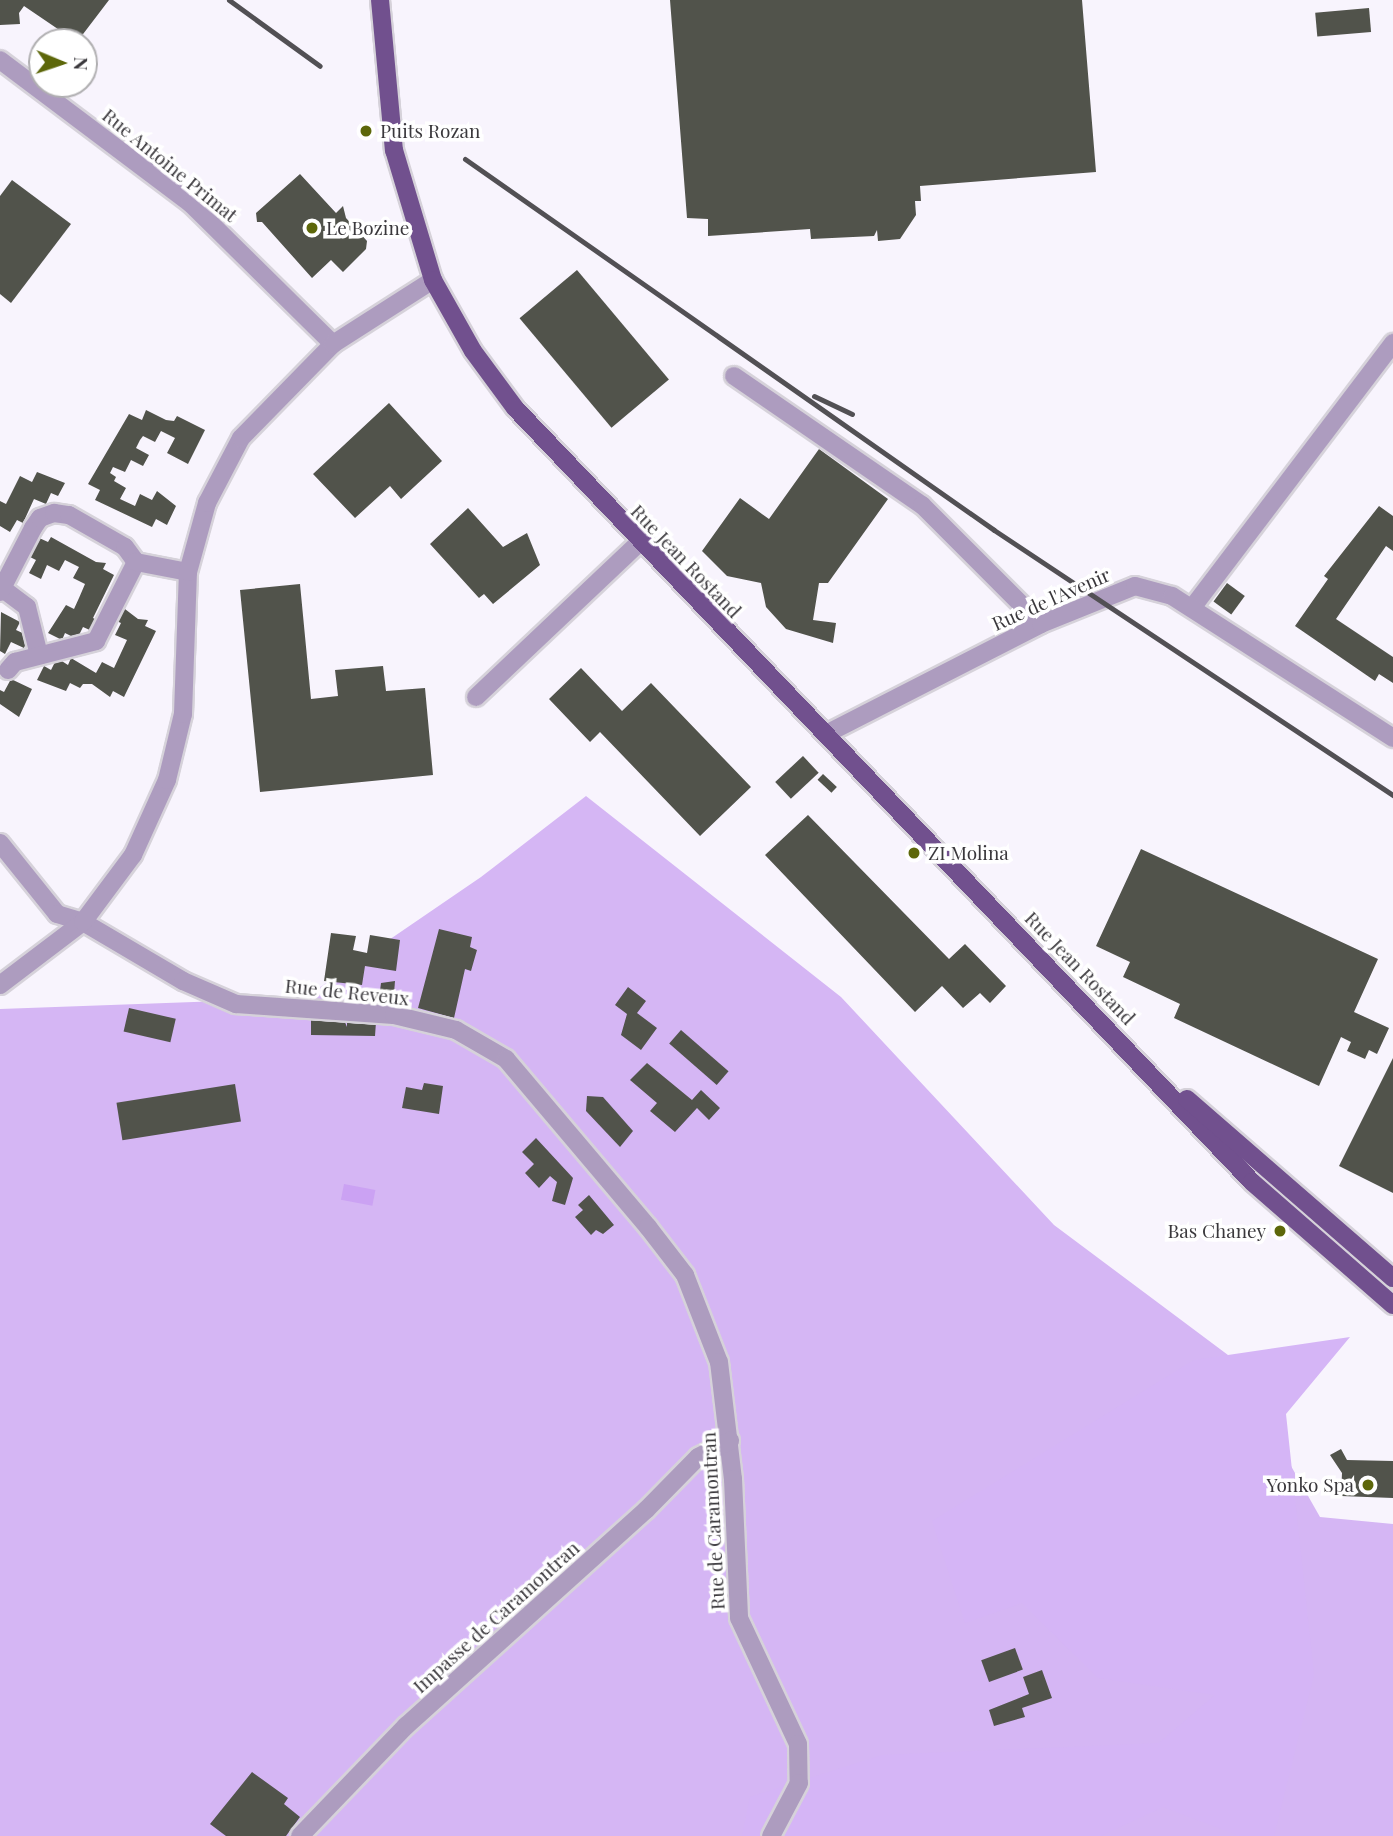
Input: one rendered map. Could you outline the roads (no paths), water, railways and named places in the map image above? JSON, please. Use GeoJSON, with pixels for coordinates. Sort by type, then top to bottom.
{"type":"FeatureCollection","features":[{"type":"Feature","properties":{"kind":"main road","name":"Rue Jean Rostand"},"geometry":{"type":"LineString","coordinates":[[380,0],[394,150],[433,279],[473,351],[515,408],[639,543],[784,695],[828,733],[1135,1055],[1252,1182],[1393,1306]]}},
{"type":"Feature","properties":{"kind":"main road","name":"Rue Jean Rostand"},"geometry":{"type":"LineString","coordinates":[[1135,1055],[1393,1278]]}},
{"type":"Feature","properties":{"kind":"street","name":"Rue Antoine Primat"},"geometry":{"type":"LineString","coordinates":[[0,60],[190,204],[332,344]]}},
{"type":"Feature","properties":{"kind":"street"},"geometry":{"type":"LineString","coordinates":[[0,985],[83,922],[133,855],[167,780],[183,714],[188,572],[207,503],[240,438],[332,344],[433,279]]}},
{"type":"Feature","properties":{"kind":"street"},"geometry":{"type":"LineString","coordinates":[[1192,608],[1387,364],[1393,342]]}},
{"type":"Feature","properties":{"kind":"street"},"geometry":{"type":"LineString","coordinates":[[734,376],[912,497],[955,546],[1041,624]]}},
{"type":"Feature","properties":{"kind":"street"},"geometry":{"type":"LineString","coordinates":[[39,655],[27,607],[2,591],[40,518],[54,513],[69,515],[125,547],[136,562],[188,572]]}},
{"type":"Feature","properties":{"kind":"street"},"geometry":{"type":"LineString","coordinates":[[476,696],[639,543]]}},
{"type":"Feature","properties":{"kind":"street"},"geometry":{"type":"LineString","coordinates":[[8,670],[15,662],[96,641],[136,562]]}},
{"type":"Feature","properties":{"kind":"street","name":"Rue de l'Avenir"},"geometry":{"type":"LineString","coordinates":[[828,733],[1041,624],[1135,586],[1154,587],[1192,608],[1393,738]]}},
{"type":"Feature","properties":{"kind":"street","name":"Rue de Reveux"},"geometry":{"type":"LineString","coordinates":[[0,844],[57,914],[83,922],[183,981],[236,1004],[394,1015],[456,1030],[506,1059],[685,1275]]}},
{"type":"Feature","properties":{"kind":"street","name":"Rue de Caramontran"},"geometry":{"type":"LineString","coordinates":[[685,1275],[719,1362],[730,1441],[739,1618],[798,1744],[799,1783],[771,1836]]}},
{"type":"Feature","properties":{"kind":"street","name":"Impasse de Caramontran"},"geometry":{"type":"LineString","coordinates":[[300,1836],[406,1726],[646,1510],[698,1457],[730,1441]]}},
{"type":"Feature","properties":{"kind":"railway"},"geometry":{"type":"LineString","coordinates":[[229,0],[320,66]]}},
{"type":"Feature","properties":{"kind":"railway"},"geometry":{"type":"LineString","coordinates":[[465,159],[994,530],[1393,795]]}},
{"type":"Feature","properties":{"kind":"railway"},"geometry":{"type":"LineString","coordinates":[[814,396],[852,414]]}},
{"type":"Feature","properties":{"kind":"place","name":"Puits Rozan"},"geometry":{"type":"Point","coordinates":[366,131]}},
{"type":"Feature","properties":{"kind":"place","name":"Le Bozine"},"geometry":{"type":"Point","coordinates":[312,228]}},
{"type":"Feature","properties":{"kind":"place","name":"ZI Molina"},"geometry":{"type":"Point","coordinates":[914,853]}},
{"type":"Feature","properties":{"kind":"place","name":"Bas Chaney"},"geometry":{"type":"Point","coordinates":[1280,1231]}},
{"type":"Feature","properties":{"kind":"place","name":"Yonko Spa"},"geometry":{"type":"Point","coordinates":[1368,1485]}}]}
